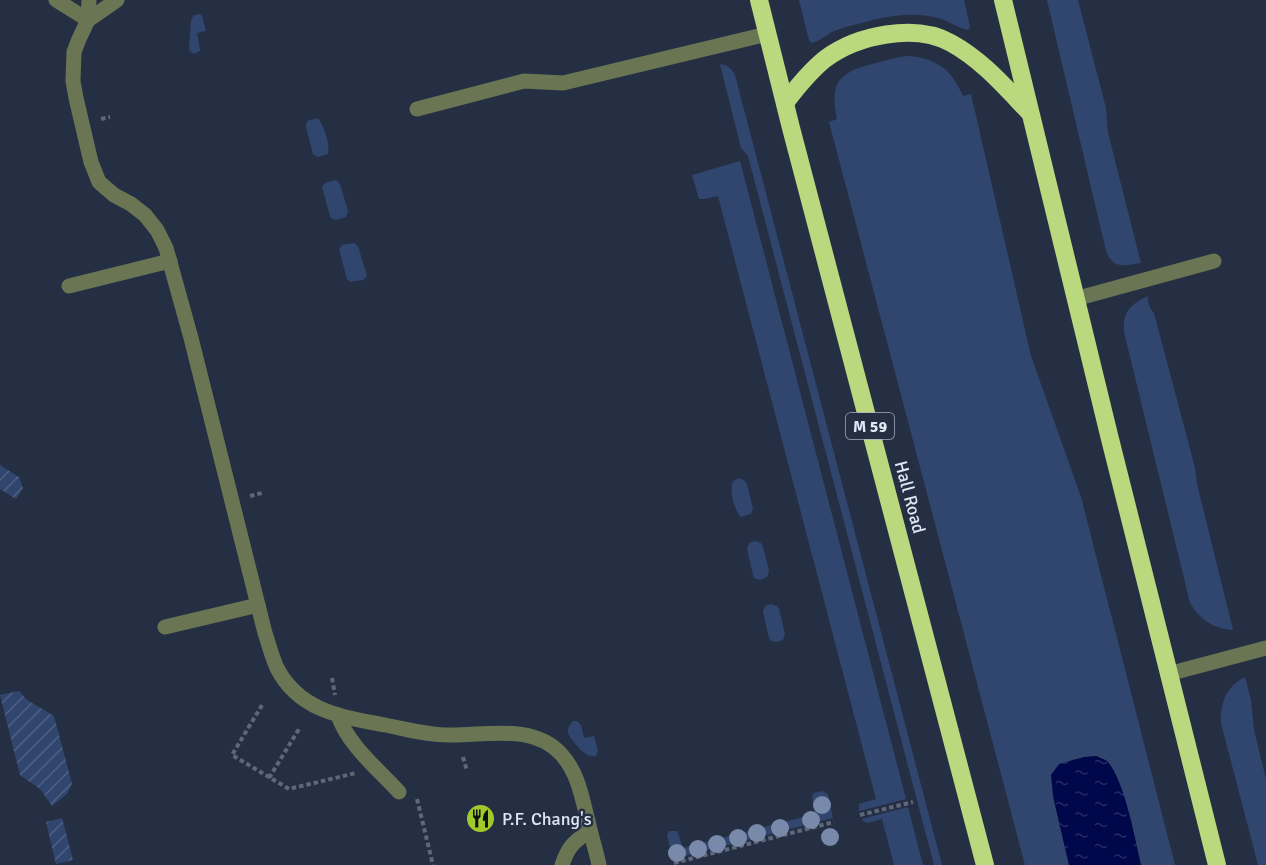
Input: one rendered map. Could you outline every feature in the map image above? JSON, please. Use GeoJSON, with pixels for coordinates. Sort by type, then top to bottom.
{"type":"FeatureCollection","features":[{"type":"Feature","properties":{"kind":"highway","name":"Hall Road"},"geometry":{"type":"LineString","coordinates":[[759,0],[985,865]]}},
{"type":"Feature","properties":{"kind":"highway"},"geometry":{"type":"LineString","coordinates":[[1004,0],[1075,299],[1217,865]]}},
{"type":"Feature","properties":{"kind":"highway"},"geometry":{"type":"LineString","coordinates":[[785,103],[803,79],[826,59],[846,46],[902,32],[930,35],[962,50],[984,66],[1031,114]]}},
{"type":"Feature","properties":{"kind":"street"},"geometry":{"type":"LineString","coordinates":[[56,0],[88,20]]}},
{"type":"Feature","properties":{"kind":"street"},"geometry":{"type":"LineString","coordinates":[[90,0],[88,20],[74,52],[73,81],[91,162],[99,182],[139,210],[162,238],[170,261],[271,652],[285,681],[304,700],[338,715],[428,734],[514,733],[528,735],[550,745],[569,764],[574,775],[599,865]]}},
{"type":"Feature","properties":{"kind":"street"},"geometry":{"type":"LineString","coordinates":[[88,20],[117,0]]}},
{"type":"Feature","properties":{"kind":"street"},"geometry":{"type":"LineString","coordinates":[[417,109],[524,81],[563,83],[767,34]]}},
{"type":"Feature","properties":{"kind":"street"},"geometry":{"type":"LineString","coordinates":[[69,286],[170,261]]}},
{"type":"Feature","properties":{"kind":"street"},"geometry":{"type":"LineString","coordinates":[[1075,299],[1214,261]]}},
{"type":"Feature","properties":{"kind":"street"},"geometry":{"type":"LineString","coordinates":[[165,627],[258,605]]}},
{"type":"Feature","properties":{"kind":"street"},"geometry":{"type":"LineString","coordinates":[[1168,674],[1266,648]]}},
{"type":"Feature","properties":{"kind":"street"},"geometry":{"type":"LineString","coordinates":[[338,715],[351,740],[399,792]]}},
{"type":"Feature","properties":{"kind":"street"},"geometry":{"type":"LineString","coordinates":[[562,865],[570,846],[590,831]]}},
{"type":"Feature","properties":{"kind":"path"},"geometry":{"type":"LineString","coordinates":[[101,119],[110,117]]}},
{"type":"Feature","properties":{"kind":"path"},"geometry":{"type":"LineString","coordinates":[[249,496],[262,493]]}},
{"type":"Feature","properties":{"kind":"path"},"geometry":{"type":"LineString","coordinates":[[332,678],[335,696]]}},
{"type":"Feature","properties":{"kind":"path"},"geometry":{"type":"LineString","coordinates":[[262,705],[232,755],[289,789],[358,772],[352,765]]}},
{"type":"Feature","properties":{"kind":"path"},"geometry":{"type":"LineString","coordinates":[[269,778],[299,729]]}},
{"type":"Feature","properties":{"kind":"path"},"geometry":{"type":"LineString","coordinates":[[464,757],[467,771]]}},
{"type":"Feature","properties":{"kind":"path"},"geometry":{"type":"LineString","coordinates":[[860,815],[913,802]]}},
{"type":"Feature","properties":{"kind":"path"},"geometry":{"type":"LineString","coordinates":[[674,863],[834,822]]}},
{"type":"Feature","properties":{"kind":"shaded area"},"geometry":{"type":"Polygon","coordinates":[[[799,0],[964,0],[970,27],[968,30],[964,29],[942,19],[927,16],[894,16],[843,28],[811,43],[799,0]]]}},
{"type":"Feature","properties":{"kind":"shaded area"},"geometry":{"type":"Polygon","coordinates":[[[1047,0],[1078,0],[1106,108],[1108,133],[1141,263],[1120,265],[1112,261],[1106,251],[1047,0]]]}},
{"type":"Feature","properties":{"kind":"shaded area"},"geometry":{"type":"Polygon","coordinates":[[[200,14],[206,31],[197,33],[200,51],[194,54],[189,48],[191,20],[194,15],[200,14]]]}},
{"type":"Feature","properties":{"kind":"shaded area"},"geometry":{"type":"Polygon","coordinates":[[[905,56],[925,59],[941,66],[953,78],[963,96],[971,94],[1031,356],[1081,497],[1175,865],[1141,865],[1131,820],[1117,778],[1096,756],[1071,760],[1053,796],[1069,865],[1025,865],[829,122],[837,119],[836,89],[844,76],[860,68],[905,56]]]}},
{"type":"Feature","properties":{"kind":"shaded area"},"geometry":{"type":"Polygon","coordinates":[[[720,64],[729,67],[735,75],[942,865],[934,865],[748,156],[741,148],[720,64]]]}},
{"type":"Feature","properties":{"kind":"shaded area"},"geometry":{"type":"Polygon","coordinates":[[[317,118],[324,129],[328,150],[328,154],[318,157],[313,154],[306,127],[307,121],[317,118]]]}},
{"type":"Feature","properties":{"kind":"shaded area"},"geometry":{"type":"Polygon","coordinates":[[[740,161],[906,799],[859,811],[859,804],[876,799],[718,196],[699,199],[692,175],[740,161]]]}},
{"type":"Feature","properties":{"kind":"shaded area"},"geometry":{"type":"Polygon","coordinates":[[[336,180],[340,184],[348,211],[346,217],[336,220],[330,216],[322,187],[325,183],[336,180]]]}},
{"type":"Feature","properties":{"kind":"shaded area"},"geometry":{"type":"Polygon","coordinates":[[[354,243],[358,246],[367,276],[363,280],[350,282],[347,279],[339,249],[342,245],[354,243]]]}},
{"type":"Feature","properties":{"kind":"shaded area"},"geometry":{"type":"Polygon","coordinates":[[[1148,296],[1195,468],[1233,630],[1220,628],[1208,622],[1190,603],[1124,332],[1126,314],[1137,302],[1148,296]]]}},
{"type":"Feature","properties":{"kind":"shaded area"},"geometry":{"type":"Polygon","coordinates":[[[0,465],[19,477],[23,488],[16,499],[0,489],[0,465]]]}},
{"type":"Feature","properties":{"kind":"shaded area"},"geometry":{"type":"Polygon","coordinates":[[[739,478],[747,484],[753,509],[751,514],[741,517],[734,505],[732,494],[733,481],[739,478]]]}},
{"type":"Feature","properties":{"kind":"shaded area"},"geometry":{"type":"Polygon","coordinates":[[[755,541],[761,543],[763,547],[769,571],[767,577],[760,580],[754,578],[747,549],[749,543],[755,541]]]}},
{"type":"Feature","properties":{"kind":"shaded area"},"geometry":{"type":"Polygon","coordinates":[[[771,604],[779,609],[785,634],[783,640],[777,642],[769,638],[763,612],[765,606],[771,604]]]}},
{"type":"Feature","properties":{"kind":"shaded area"},"geometry":{"type":"Polygon","coordinates":[[[1245,677],[1251,700],[1254,730],[1266,779],[1266,865],[1258,865],[1221,723],[1223,702],[1226,696],[1238,681],[1245,677]]]}},
{"type":"Feature","properties":{"kind":"shaded area"},"geometry":{"type":"Polygon","coordinates":[[[19,691],[27,700],[54,716],[72,784],[67,794],[52,806],[40,789],[20,775],[0,695],[19,691]]]}},
{"type":"Feature","properties":{"kind":"shaded area"},"geometry":{"type":"Polygon","coordinates":[[[573,721],[581,725],[584,738],[594,736],[598,751],[596,756],[584,753],[570,737],[568,729],[573,721]]]}},
{"type":"Feature","properties":{"kind":"shaded area"},"geometry":{"type":"Polygon","coordinates":[[[822,791],[828,794],[833,818],[673,859],[667,835],[670,831],[677,831],[683,848],[815,814],[812,796],[822,791]]]}},
{"type":"Feature","properties":{"kind":"shaded area"},"geometry":{"type":"Polygon","coordinates":[[[908,807],[923,865],[894,865],[882,819],[867,823],[862,820],[908,807]]]}},
{"type":"Feature","properties":{"kind":"shaded area"},"geometry":{"type":"Polygon","coordinates":[[[62,818],[73,860],[56,864],[46,822],[62,818]]]}},
{"type":"Feature","properties":{"kind":"water"},"geometry":{"type":"Polygon","coordinates":[[[1096,756],[1108,762],[1119,783],[1129,811],[1141,865],[1069,865],[1053,796],[1051,775],[1059,764],[1096,756]]]}},
{"type":"Feature","properties":{"kind":"place","name":"P.F. Chang's"},"geometry":{"type":"Point","coordinates":[481,819]}}]}
